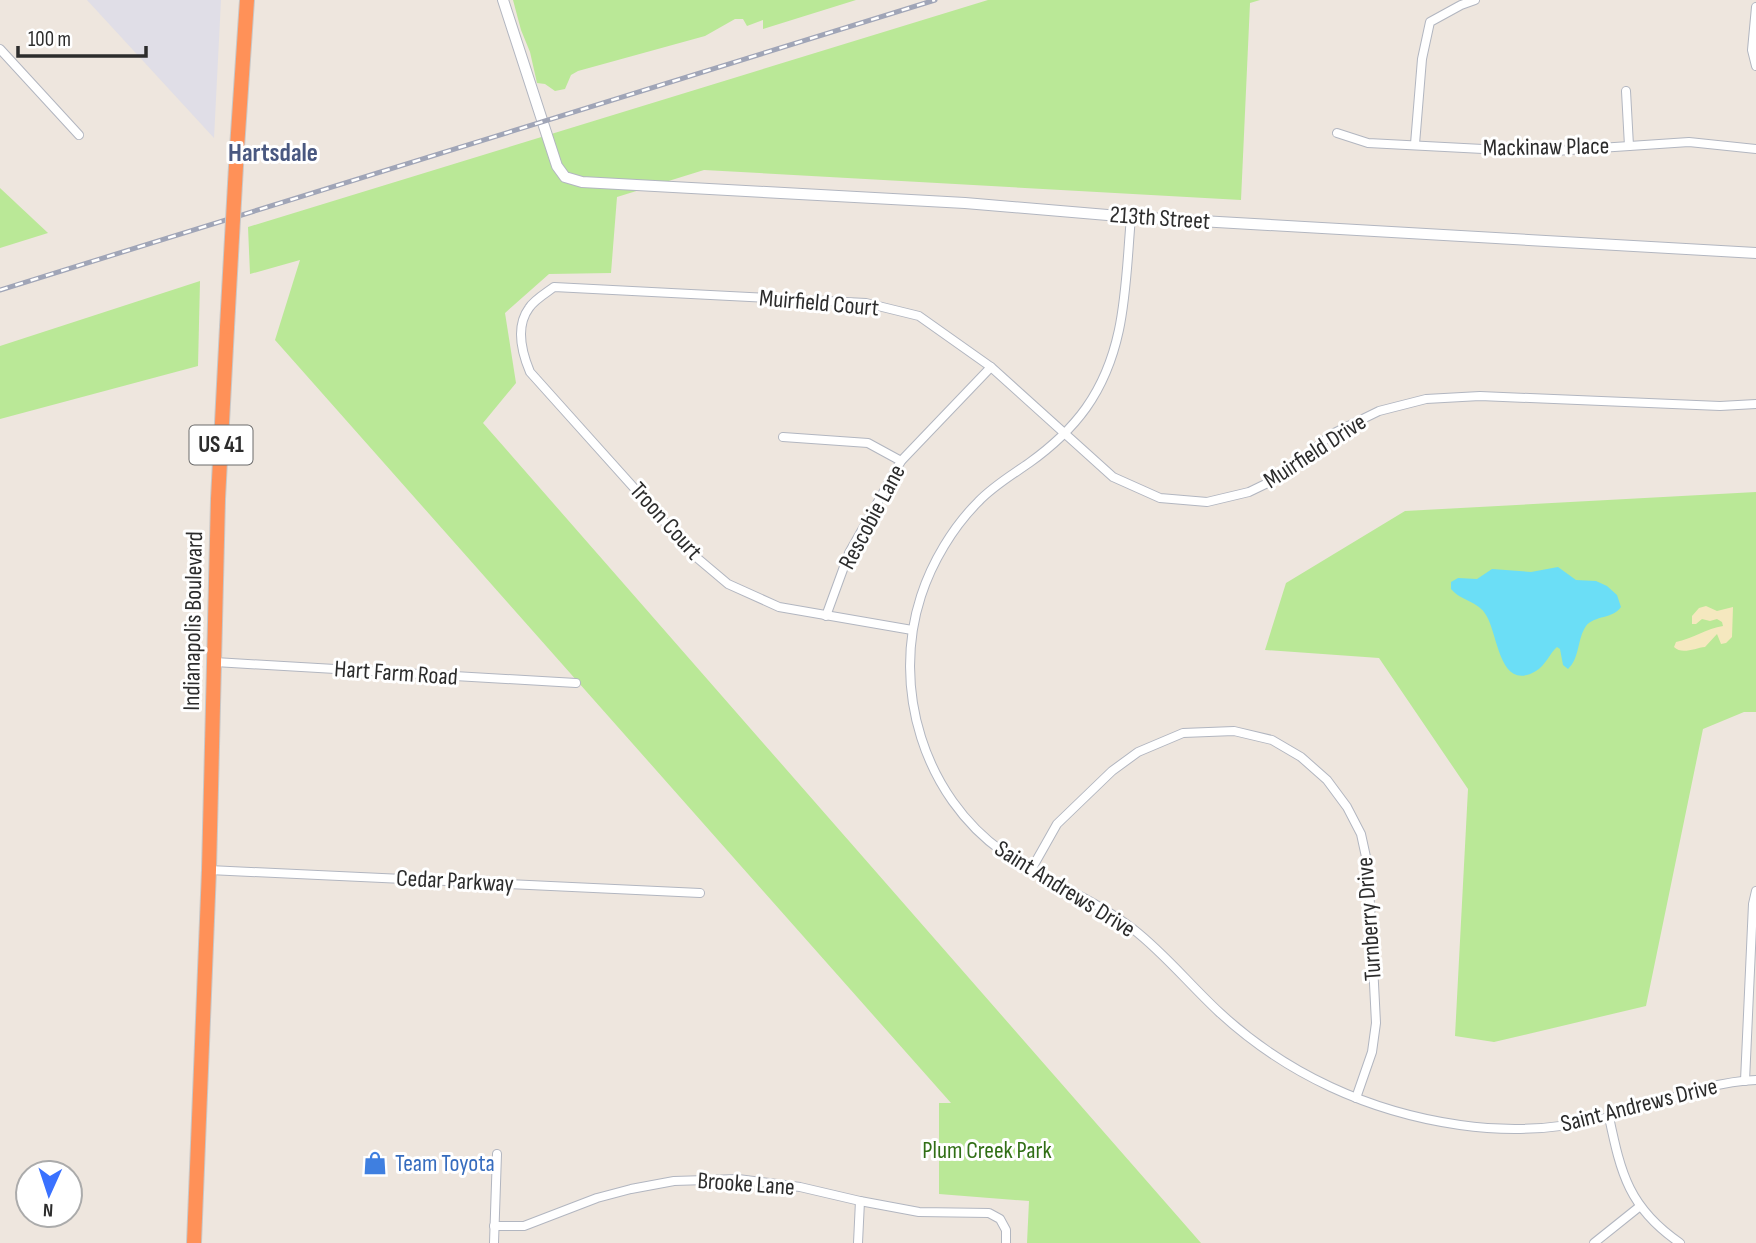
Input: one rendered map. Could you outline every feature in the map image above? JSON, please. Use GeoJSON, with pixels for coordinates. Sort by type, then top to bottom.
{"type":"FeatureCollection","features":[{"type":"Feature","properties":{"kind":"highway","name":"Indianapolis Boulevard"},"geometry":{"type":"LineString","coordinates":[[194,1243],[209,870],[218,499],[247,0]]}},
{"type":"Feature","properties":{"kind":"street","name":"213th Street"},"geometry":{"type":"LineString","coordinates":[[503,0],[553,156],[565,177],[582,182],[1756,253]]}},
{"type":"Feature","properties":{"kind":"street"},"geometry":{"type":"LineString","coordinates":[[1415,144],[1422,59],[1430,22],[1475,0]]}},
{"type":"Feature","properties":{"kind":"street"},"geometry":{"type":"LineString","coordinates":[[1756,7],[1752,50],[1756,66]]}},
{"type":"Feature","properties":{"kind":"street"},"geometry":{"type":"LineString","coordinates":[[0,49],[79,135]]}},
{"type":"Feature","properties":{"kind":"street"},"geometry":{"type":"LineString","coordinates":[[1626,92],[1629,146]]}},
{"type":"Feature","properties":{"kind":"street","name":"Mackinaw Place"},"geometry":{"type":"LineString","coordinates":[[1337,133],[1368,143],[1540,152],[1689,142],[1756,149]]}},
{"type":"Feature","properties":{"kind":"street","name":"Saint Andrews Drive"},"geometry":{"type":"LineString","coordinates":[[1131,217],[1127,284],[1117,342],[1091,398],[1063,434],[978,501],[937,558],[921,595],[912,630],[912,701],[924,748],[934,771],[971,825],[995,846],[1031,870],[1131,927],[1173,964],[1222,1015],[1279,1060],[1298,1072],[1391,1111],[1464,1126],[1531,1129],[1609,1117],[1678,1095],[1756,1080]]}},
{"type":"Feature","properties":{"kind":"street","name":"Muirfield Court"},"geometry":{"type":"LineString","coordinates":[[536,302],[554,287],[866,303],[919,316],[991,367],[1063,434]]}},
{"type":"Feature","properties":{"kind":"street","name":"Troon Court"},"geometry":{"type":"LineString","coordinates":[[536,302],[529,307],[523,320],[521,350],[530,372],[696,557],[728,584],[779,607],[912,630]]}},
{"type":"Feature","properties":{"kind":"street","name":"Rescobie Lane"},"geometry":{"type":"LineString","coordinates":[[826,616],[849,553],[901,461],[991,367]]}},
{"type":"Feature","properties":{"kind":"street","name":"Muirfield Drive"},"geometry":{"type":"LineString","coordinates":[[1063,434],[1113,477],[1160,498],[1207,502],[1249,492],[1284,475],[1332,434],[1379,411],[1426,399],[1480,396],[1720,406],[1756,404]]}},
{"type":"Feature","properties":{"kind":"street"},"geometry":{"type":"LineString","coordinates":[[783,437],[868,443],[901,461]]}},
{"type":"Feature","properties":{"kind":"street","name":"Hart Farm Road"},"geometry":{"type":"LineString","coordinates":[[215,662],[576,683]]}},
{"type":"Feature","properties":{"kind":"street","name":"Turnberry Drive"},"geometry":{"type":"LineString","coordinates":[[1031,870],[1057,824],[1112,771],[1138,752],[1183,733],[1234,731],[1272,740],[1301,757],[1327,780],[1347,807],[1361,834],[1368,866],[1376,1023],[1372,1052],[1356,1098]]}},
{"type":"Feature","properties":{"kind":"street","name":"Cedar Parkway"},"geometry":{"type":"LineString","coordinates":[[209,870],[700,893]]}},
{"type":"Feature","properties":{"kind":"street"},"geometry":{"type":"LineString","coordinates":[[1745,1081],[1753,904],[1756,891]]}},
{"type":"Feature","properties":{"kind":"street"},"geometry":{"type":"LineString","coordinates":[[1609,1117],[1628,1188],[1639,1207],[1680,1243]]}},
{"type":"Feature","properties":{"kind":"street"},"geometry":{"type":"LineString","coordinates":[[494,1243],[497,1154]]}},
{"type":"Feature","properties":{"kind":"street","name":"Brooke Lane"},"geometry":{"type":"LineString","coordinates":[[494,1226],[524,1226],[597,1198],[652,1185],[699,1179],[738,1179],[774,1182],[919,1212],[989,1213],[1000,1219],[1006,1230],[1006,1243]]}},
{"type":"Feature","properties":{"kind":"street"},"geometry":{"type":"LineString","coordinates":[[858,1243],[860,1201]]}},
{"type":"Feature","properties":{"kind":"street"},"geometry":{"type":"LineString","coordinates":[[1594,1243],[1639,1207]]}},
{"type":"Feature","properties":{"kind":"shaded area"},"geometry":{"type":"Polygon","coordinates":[[[87,0],[221,0],[214,138],[87,0]]]}},
{"type":"Feature","properties":{"kind":"green space"},"geometry":{"type":"Polygon","coordinates":[[[513,0],[856,0],[763,29],[763,20],[747,26],[743,19],[735,19],[705,36],[578,71],[571,75],[565,89],[555,91],[545,84],[537,83],[513,0]]]}},
{"type":"Feature","properties":{"kind":"green space","name":"Plum Creek Park"},"geometry":{"type":"Polygon","coordinates":[[[988,0],[1260,0],[1250,3],[1241,200],[704,170],[617,197],[611,273],[549,274],[505,313],[516,383],[483,423],[1201,1243],[1027,1243],[1029,1201],[939,1194],[939,1103],[951,1103],[275,340],[300,260],[250,274],[248,227],[988,0]]]}},
{"type":"Feature","properties":{"kind":"green space"},"geometry":{"type":"Polygon","coordinates":[[[0,188],[48,233],[0,248],[0,188]]]}},
{"type":"Feature","properties":{"kind":"green space"},"geometry":{"type":"Polygon","coordinates":[[[200,281],[198,366],[0,419],[0,346],[200,281]]]}},
{"type":"Feature","properties":{"kind":"green space"},"geometry":{"type":"Polygon","coordinates":[[[1756,492],[1756,712],[1744,712],[1703,729],[1646,1006],[1494,1042],[1455,1036],[1468,789],[1379,658],[1265,650],[1286,583],[1405,511],[1756,492]]]}},
{"type":"Feature","properties":{"kind":"sand"},"geometry":{"type":"Polygon","coordinates":[[[1706,606],[1717,611],[1733,607],[1732,637],[1721,644],[1717,634],[1705,647],[1685,651],[1674,647],[1676,642],[1723,626],[1717,619],[1702,619],[1692,624],[1692,616],[1699,608],[1706,606]]]}},
{"type":"Feature","properties":{"kind":"water"},"geometry":{"type":"Polygon","coordinates":[[[1558,567],[1576,580],[1596,581],[1607,586],[1617,595],[1621,607],[1586,626],[1575,659],[1568,669],[1563,665],[1560,649],[1557,647],[1536,671],[1524,676],[1514,674],[1502,658],[1483,610],[1455,593],[1451,589],[1451,582],[1458,578],[1477,579],[1492,569],[1531,572],[1558,567]]]}},
{"type":"Feature","properties":{"kind":"railway"},"geometry":{"type":"LineString","coordinates":[[0,290],[935,0]]}},
{"type":"Feature","properties":{"kind":"place","name":"Team Toyota"},"geometry":{"type":"Point","coordinates":[375,1163]}},
{"type":"Feature","properties":{"kind":"district","name":"Hartsdale"},"geometry":{"type":"Point","coordinates":[273,153]}}]}
